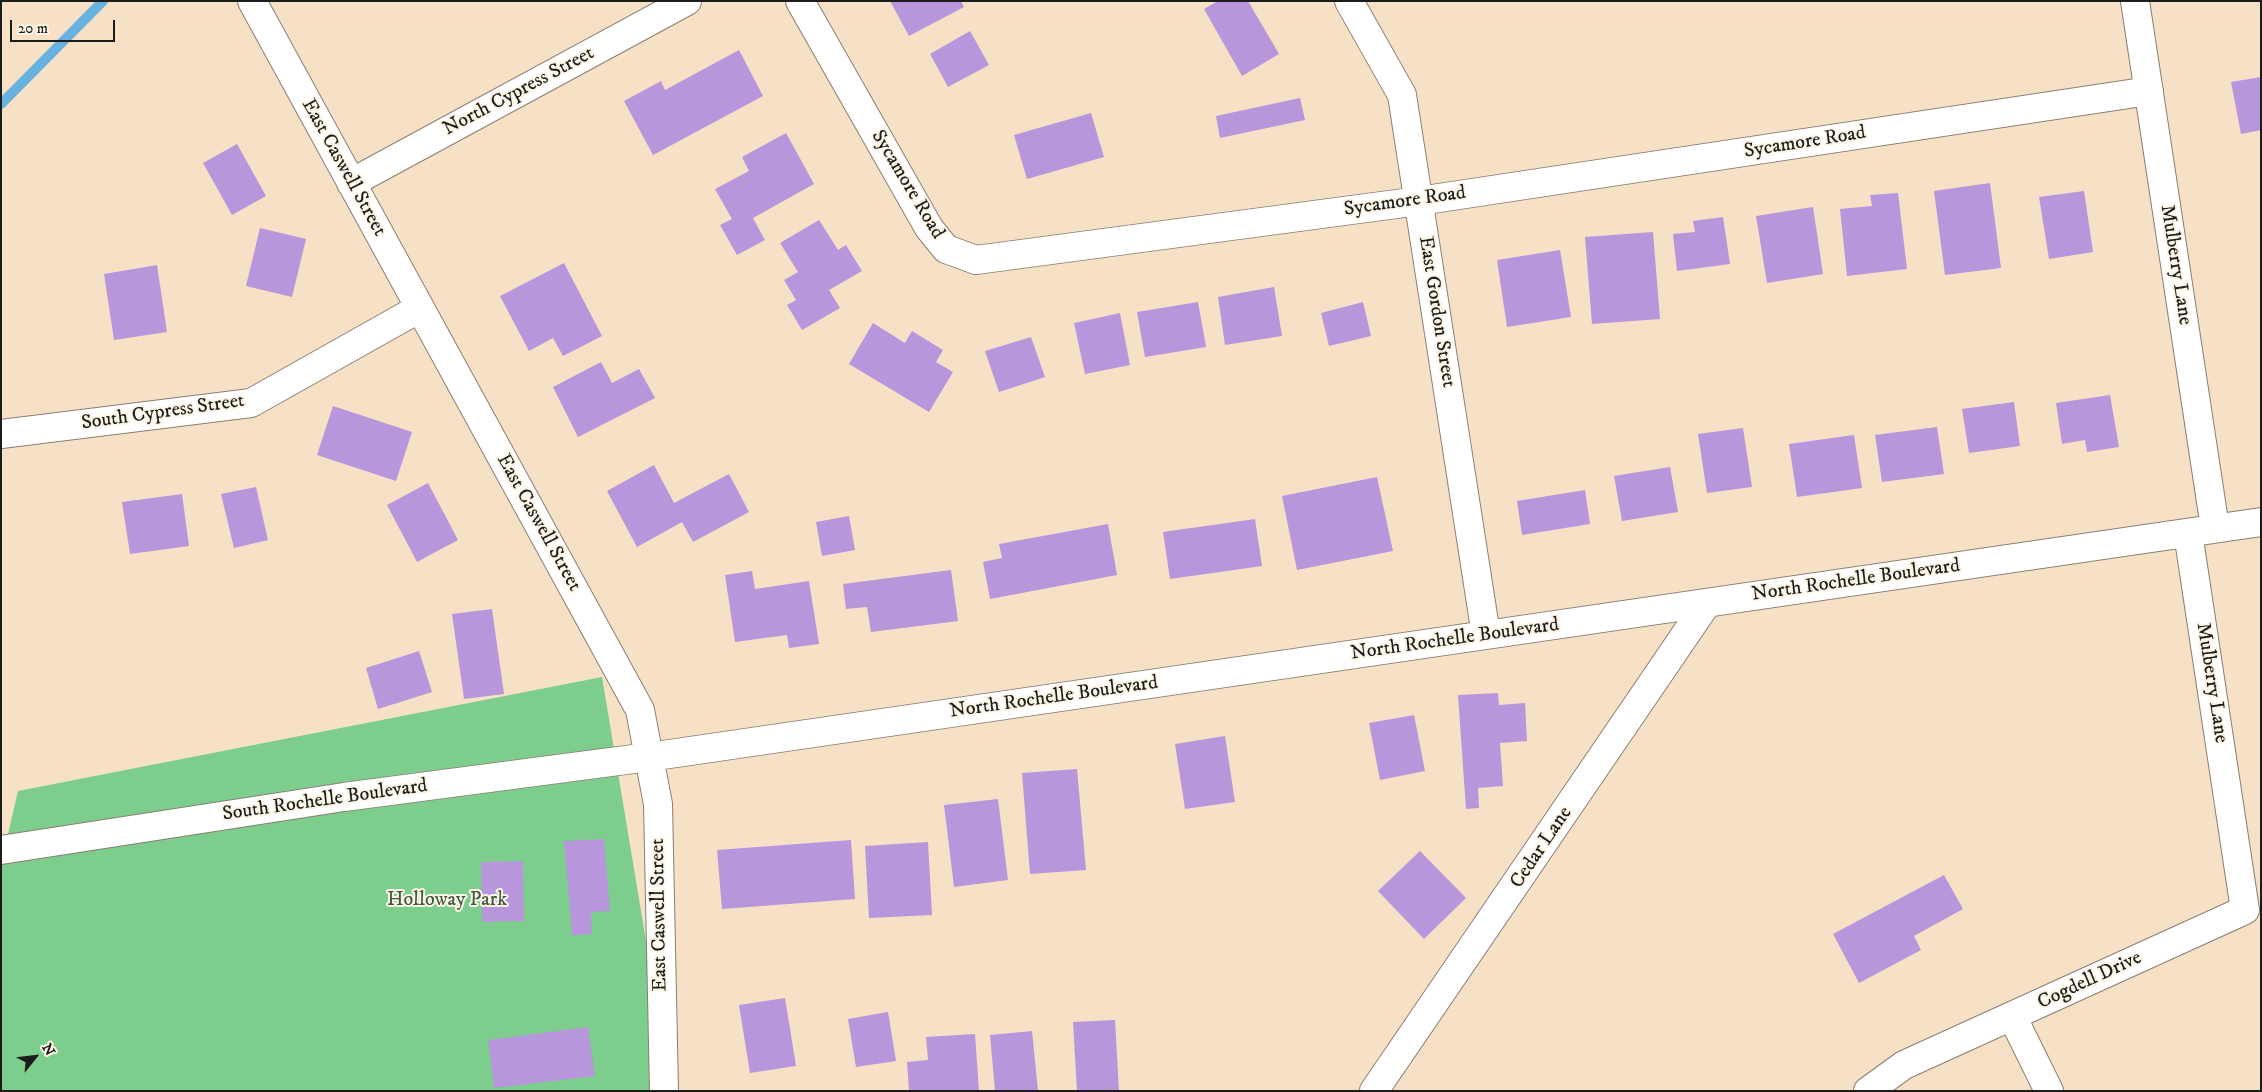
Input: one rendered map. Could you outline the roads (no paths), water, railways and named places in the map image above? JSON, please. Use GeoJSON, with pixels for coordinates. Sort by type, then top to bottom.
{"type":"FeatureCollection","features":[{"type":"Feature","properties":{"kind":"street","name":"East Caswell Street"},"geometry":{"type":"LineString","coordinates":[[252,1],[640,710],[658,804],[664,1091]]}},
{"type":"Feature","properties":{"kind":"street","name":"North Cypress Street"},"geometry":{"type":"LineString","coordinates":[[351,183],[687,1]]}},
{"type":"Feature","properties":{"kind":"street","name":"Sycamore Road"},"geometry":{"type":"LineString","coordinates":[[800,1],[929,228],[946,249],[976,260],[1419,201],[2149,91]]}},
{"type":"Feature","properties":{"kind":"street","name":"East Gordon Street"},"geometry":{"type":"LineString","coordinates":[[1349,1],[1402,95],[1486,635]]}},
{"type":"Feature","properties":{"kind":"street","name":"Mulberry Lane"},"geometry":{"type":"LineString","coordinates":[[2135,1],[2215,528]]}},
{"type":"Feature","properties":{"kind":"street","name":"South Cypress Street"},"geometry":{"type":"LineString","coordinates":[[1,434],[251,403],[420,308]]}},
{"type":"Feature","properties":{"kind":"street","name":"North Rochelle Boulevard"},"geometry":{"type":"LineString","coordinates":[[649,756],[2261,522]]}},
{"type":"Feature","properties":{"kind":"street","name":"Mulberry Lane"},"geometry":{"type":"LineString","coordinates":[[2188,532],[2234,833]]}},
{"type":"Feature","properties":{"kind":"street","name":"Cedar Lane"},"geometry":{"type":"LineString","coordinates":[[1374,1091],[1707,603]]}},
{"type":"Feature","properties":{"kind":"street","name":"South Rochelle Boulevard"},"geometry":{"type":"LineString","coordinates":[[1,850],[344,797],[649,756]]}},
{"type":"Feature","properties":{"kind":"street","name":"Cogdell Drive"},"geometry":{"type":"LineString","coordinates":[[1868,1091],[1904,1065],[2245,910],[2234,833]]}},
{"type":"Feature","properties":{"kind":"street"},"geometry":{"type":"LineString","coordinates":[[2012,1016],[2049,1091]]}},
{"type":"Feature","properties":{"kind":"waterway"},"geometry":{"type":"LineString","coordinates":[[1,104],[103,1]]}},
{"type":"Feature","properties":{"kind":"park label","name":"Holloway Park"},"geometry":{"type":"Point","coordinates":[447,901]}}]}
